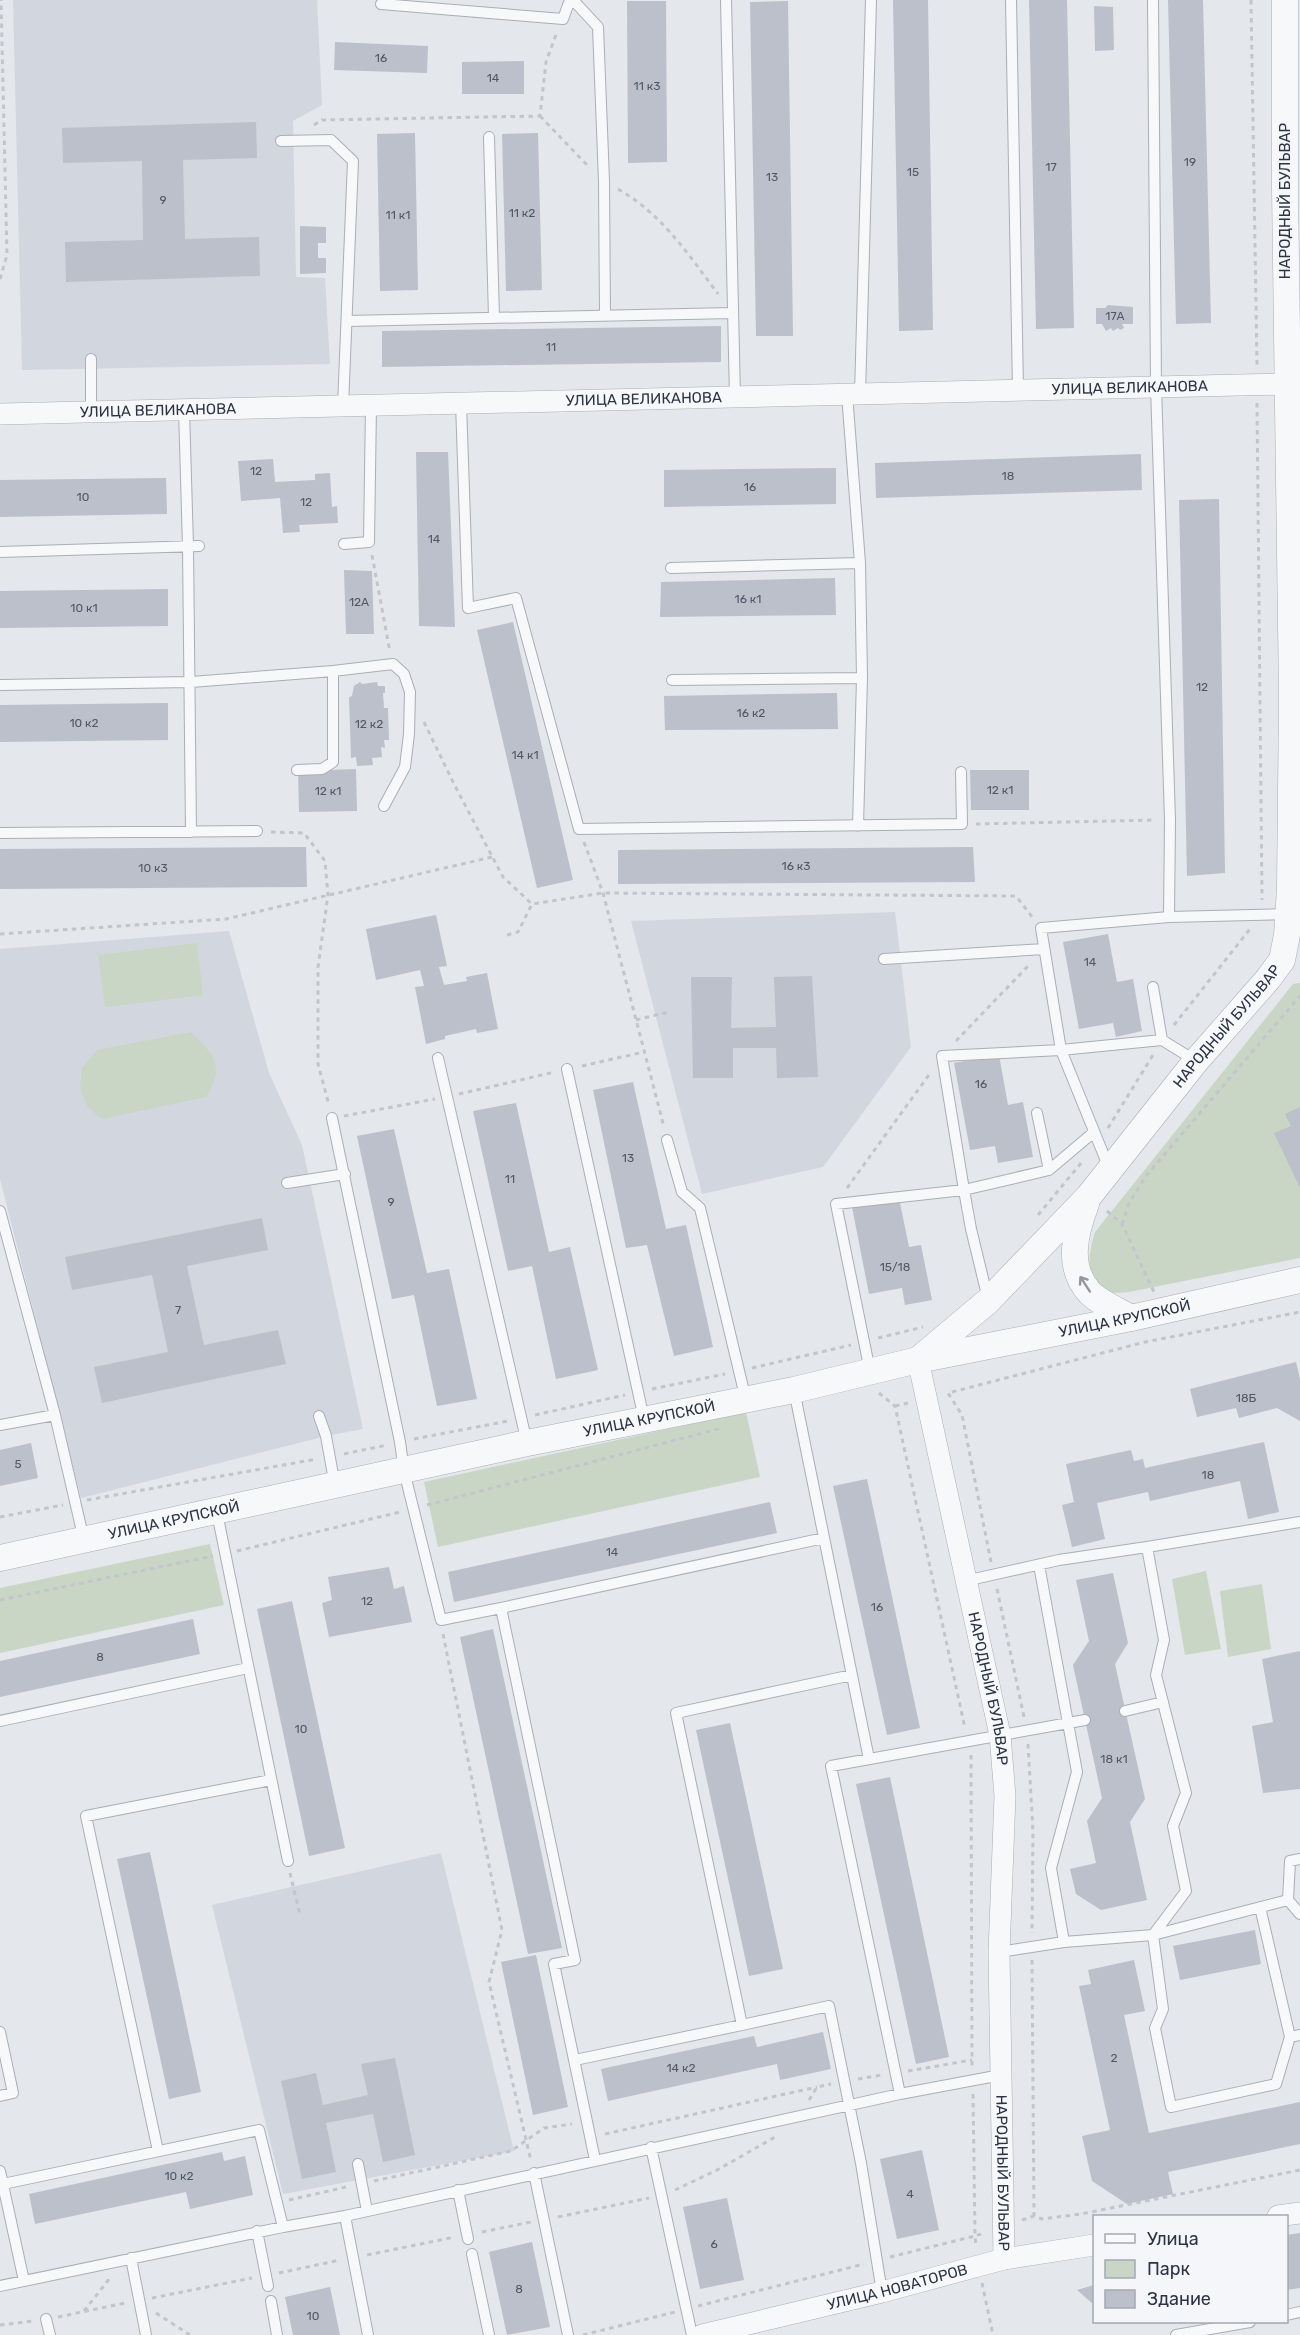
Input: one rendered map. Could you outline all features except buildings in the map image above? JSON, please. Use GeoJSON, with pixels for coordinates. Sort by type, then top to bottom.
{"type":"FeatureCollection","features":[{"type":"Feature","properties":{"kind":"street","name":"НАРОДНЫЙ БУЛЬВАР"},"geometry":{"type":"LineString","coordinates":[[1004,2259],[999,1952],[1005,1796],[1000,1735],[918,1360],[988,1301],[1089,1196],[1196,1061],[1282,960],[1290,888],[1296,698],[1295,502],[1287,384],[1292,188],[1292,65],[1284,0]]}},
{"type":"Feature","properties":{"kind":"street","name":"УЛИЦА ВЕЛИКАНОВА"},"geometry":{"type":"LineString","coordinates":[[0,414],[1287,384]]}},
{"type":"Feature","properties":{"kind":"street","name":"НАРОДНЫЙ БУЛЬВАР"},"geometry":{"type":"LineString","coordinates":[[1089,1196],[1076,1230],[1076,1270],[1091,1294],[1131,1318]]}},
{"type":"Feature","properties":{"kind":"street","name":"УЛИЦА КРУПСКОЙ"},"geometry":{"type":"LineString","coordinates":[[0,1558],[217,1513],[527,1443],[794,1390],[918,1360],[1160,1312],[1300,1280]]}},
{"type":"Feature","properties":{"kind":"street"},"geometry":{"type":"LineString","coordinates":[[988,1301],[981,1312],[981,1321],[987,1334],[993,1339],[1010,1341]]}},
{"type":"Feature","properties":{"kind":"street","name":"УЛИЦА НОВАТОРОВ"},"geometry":{"type":"LineString","coordinates":[[702,2335],[882,2292],[1004,2259],[1093,2245]]}},
{"type":"Feature","properties":{"kind":"lane"},"geometry":{"type":"LineString","coordinates":[[381,4],[563,19],[571,0],[598,27],[604,181],[605,316]]}},
{"type":"Feature","properties":{"kind":"lane"},"geometry":{"type":"LineString","coordinates":[[726,0],[735,397]]}},
{"type":"Feature","properties":{"kind":"lane"},"geometry":{"type":"LineString","coordinates":[[858,826],[862,678],[853,394],[871,0]]}},
{"type":"Feature","properties":{"kind":"lane"},"geometry":{"type":"LineString","coordinates":[[1011,0],[1018,390]]}},
{"type":"Feature","properties":{"kind":"lane"},"geometry":{"type":"LineString","coordinates":[[1153,0],[1156,387],[1170,820],[1169,917]]}},
{"type":"Feature","properties":{"kind":"lane"},"geometry":{"type":"LineString","coordinates":[[489,137],[494,317]]}},
{"type":"Feature","properties":{"kind":"lane"},"geometry":{"type":"LineString","coordinates":[[287,141],[331,140],[353,161],[343,406]]}},
{"type":"Feature","properties":{"kind":"lane"},"geometry":{"type":"LineString","coordinates":[[347,321],[733,313]]}},
{"type":"Feature","properties":{"kind":"lane"},"geometry":{"type":"LineString","coordinates":[[91,359],[91,412]]}},
{"type":"Feature","properties":{"kind":"lane"},"geometry":{"type":"LineString","coordinates":[[460,403],[468,608],[516,598],[579,828],[962,824],[961,772]]}},
{"type":"Feature","properties":{"kind":"lane"},"geometry":{"type":"LineString","coordinates":[[344,544],[369,542],[371,405]]}},
{"type":"Feature","properties":{"kind":"lane"},"geometry":{"type":"LineString","coordinates":[[184,410],[194,546],[190,682],[191,832]]}},
{"type":"Feature","properties":{"kind":"lane"},"geometry":{"type":"LineString","coordinates":[[0,552],[194,546]]}},
{"type":"Feature","properties":{"kind":"lane"},"geometry":{"type":"LineString","coordinates":[[670,568],[860,563]]}},
{"type":"Feature","properties":{"kind":"lane"},"geometry":{"type":"LineString","coordinates":[[1,685],[190,682],[393,664],[404,674],[410,692],[409,734],[405,767],[384,806]]}},
{"type":"Feature","properties":{"kind":"lane"},"geometry":{"type":"LineString","coordinates":[[297,770],[322,769],[333,762],[333,671]]}},
{"type":"Feature","properties":{"kind":"lane"},"geometry":{"type":"LineString","coordinates":[[672,680],[862,678]]}},
{"type":"Feature","properties":{"kind":"lane"},"geometry":{"type":"LineString","coordinates":[[0,833],[257,831]]}},
{"type":"Feature","properties":{"kind":"lane"},"geometry":{"type":"LineString","coordinates":[[1110,1171],[1061,1050],[1041,928],[1169,917],[1288,914]]}},
{"type":"Feature","properties":{"kind":"lane"},"geometry":{"type":"LineString","coordinates":[[884,959],[1044,949]]}},
{"type":"Feature","properties":{"kind":"lane"},"geometry":{"type":"LineString","coordinates":[[1153,987],[1162,1040]]}},
{"type":"Feature","properties":{"kind":"lane"},"geometry":{"type":"LineString","coordinates":[[988,1301],[970,1229],[942,1056],[1061,1050],[1162,1040],[1196,1061]]}},
{"type":"Feature","properties":{"kind":"lane"},"geometry":{"type":"LineString","coordinates":[[438,1058],[527,1443]]}},
{"type":"Feature","properties":{"kind":"lane"},"geometry":{"type":"LineString","coordinates":[[567,1069],[640,1392],[644,1419]]}},
{"type":"Feature","properties":{"kind":"lane"},"geometry":{"type":"LineString","coordinates":[[1037,1113],[1049,1170]]}},
{"type":"Feature","properties":{"kind":"lane"},"geometry":{"type":"LineString","coordinates":[[332,1118],[404,1470],[441,1620],[824,1538]]}},
{"type":"Feature","properties":{"kind":"lane"},"geometry":{"type":"LineString","coordinates":[[870,1371],[836,1204],[964,1190],[1049,1170],[1094,1132]]}},
{"type":"Feature","properties":{"kind":"lane"},"geometry":{"type":"LineString","coordinates":[[667,1140],[682,1192],[700,1208],[746,1400]]}},
{"type":"Feature","properties":{"kind":"lane"},"geometry":{"type":"LineString","coordinates":[[287,1183],[345,1174]]}},
{"type":"Feature","properties":{"kind":"lane"},"geometry":{"type":"LineString","coordinates":[[0,1211],[55,1415],[84,1541]]}},
{"type":"Feature","properties":{"kind":"lane"},"geometry":{"type":"LineString","coordinates":[[794,1390],[869,1759]]}},
{"type":"Feature","properties":{"kind":"lane"},"geometry":{"type":"LineString","coordinates":[[0,1425],[55,1415]]}},
{"type":"Feature","properties":{"kind":"lane"},"geometry":{"type":"LineString","coordinates":[[319,1416],[326,1436],[335,1486]]}},
{"type":"Feature","properties":{"kind":"lane"},"geometry":{"type":"LineString","coordinates":[[217,1513],[288,1861]]}},
{"type":"Feature","properties":{"kind":"lane"},"geometry":{"type":"LineString","coordinates":[[965,1581],[1039,1565],[1300,1522]]}},
{"type":"Feature","properties":{"kind":"lane"},"geometry":{"type":"LineString","coordinates":[[1147,1547],[1164,1640],[1156,1675],[1186,1793],[1173,1826],[1186,1891],[1153,1935],[1163,2008],[1155,2028],[1171,2107],[1276,2084],[1295,2036],[1260,1907]]}},
{"type":"Feature","properties":{"kind":"lane"},"geometry":{"type":"LineString","coordinates":[[1039,1565],[1077,1772],[1051,1868],[1064,1942]]}},
{"type":"Feature","properties":{"kind":"lane"},"geometry":{"type":"LineString","coordinates":[[501,1608],[574,1960],[554,1964],[595,2160]]}},
{"type":"Feature","properties":{"kind":"lane"},"geometry":{"type":"LineString","coordinates":[[0,1721],[248,1668]]}},
{"type":"Feature","properties":{"kind":"lane"},"geometry":{"type":"LineString","coordinates":[[742,2025],[676,1713],[852,1676]]}},
{"type":"Feature","properties":{"kind":"lane"},"geometry":{"type":"LineString","coordinates":[[1125,1711],[1163,1702]]}},
{"type":"Feature","properties":{"kind":"lane"},"geometry":{"type":"LineString","coordinates":[[900,2094],[831,1766],[1085,1720]]}},
{"type":"Feature","properties":{"kind":"lane"},"geometry":{"type":"LineString","coordinates":[[158,2151],[86,1816],[271,1780]]}},
{"type":"Feature","properties":{"kind":"lane"},"geometry":{"type":"LineString","coordinates":[[1300,1859],[1290,1861],[1288,1900],[1300,1914]]}},
{"type":"Feature","properties":{"kind":"lane"},"geometry":{"type":"LineString","coordinates":[[999,1952],[1064,1942],[1153,1935],[1288,1900]]}},
{"type":"Feature","properties":{"kind":"lane"},"geometry":{"type":"LineString","coordinates":[[574,2060],[829,2006],[850,2104],[882,2292]]}},
{"type":"Feature","properties":{"kind":"lane"},"geometry":{"type":"LineString","coordinates":[[0,2032],[13,2093],[0,2096]]}},
{"type":"Feature","properties":{"kind":"lane"},"geometry":{"type":"LineString","coordinates":[[0,2286],[257,2231],[345,2216],[850,2104],[1001,2075]]}},
{"type":"Feature","properties":{"kind":"lane"},"geometry":{"type":"LineString","coordinates":[[3,2184],[259,2130],[283,2227]]}},
{"type":"Feature","properties":{"kind":"lane"},"geometry":{"type":"LineString","coordinates":[[651,2147],[692,2335]]}},
{"type":"Feature","properties":{"kind":"lane"},"geometry":{"type":"LineString","coordinates":[[358,2164],[367,2211]]}},
{"type":"Feature","properties":{"kind":"lane"},"geometry":{"type":"LineString","coordinates":[[0,2171],[24,2281]]}},
{"type":"Feature","properties":{"kind":"lane"},"geometry":{"type":"LineString","coordinates":[[534,2173],[568,2335]]}},
{"type":"Feature","properties":{"kind":"lane"},"geometry":{"type":"LineString","coordinates":[[458,2190],[468,2240]]}},
{"type":"Feature","properties":{"kind":"lane"},"geometry":{"type":"LineString","coordinates":[[345,2216],[368,2335]]}},
{"type":"Feature","properties":{"kind":"lane"},"geometry":{"type":"LineString","coordinates":[[257,2231],[268,2286]]}},
{"type":"Feature","properties":{"kind":"lane"},"geometry":{"type":"LineString","coordinates":[[472,2254],[489,2335]]}},
{"type":"Feature","properties":{"kind":"lane"},"geometry":{"type":"LineString","coordinates":[[128,2258],[146,2335]]}},
{"type":"Feature","properties":{"kind":"lane"},"geometry":{"type":"LineString","coordinates":[[271,2301],[277,2335]]}},
{"type":"Feature","properties":{"kind":"lane"},"geometry":{"type":"LineString","coordinates":[[46,2319],[50,2335]]}},
{"type":"Feature","properties":{"kind":"lane"},"geometry":{"type":"LineString","coordinates":[[1176,2335],[1244,2323]]}},
{"type":"Feature","properties":{"kind":"path"},"geometry":{"type":"LineString","coordinates":[[0,279],[7,255],[1,0]]}},
{"type":"Feature","properties":{"kind":"path"},"geometry":{"type":"LineString","coordinates":[[1038,1216],[1098,1143],[1162,1040],[1262,914],[1251,0]]}},
{"type":"Feature","properties":{"kind":"path"},"geometry":{"type":"LineString","coordinates":[[540,116],[546,62],[563,19]]}},
{"type":"Feature","properties":{"kind":"path"},"geometry":{"type":"LineString","coordinates":[[287,141],[322,120],[540,116],[604,181],[639,200],[674,234],[733,313]]}},
{"type":"Feature","properties":{"kind":"path"},"geometry":{"type":"LineString","coordinates":[[369,542],[393,664]]}},
{"type":"Feature","properties":{"kind":"path"},"geometry":{"type":"LineString","coordinates":[[410,692],[454,784],[503,877],[532,904]]}},
{"type":"Feature","properties":{"kind":"path"},"geometry":{"type":"LineString","coordinates":[[962,824],[1170,820]]}},
{"type":"Feature","properties":{"kind":"path"},"geometry":{"type":"LineString","coordinates":[[579,828],[603,893],[667,1140]]}},
{"type":"Feature","properties":{"kind":"path"},"geometry":{"type":"LineString","coordinates":[[257,831],[304,833],[325,861],[328,895],[318,967],[318,1064],[332,1118],[446,1096],[644,1052]]}},
{"type":"Feature","properties":{"kind":"path"},"geometry":{"type":"LineString","coordinates":[[0,934],[225,919],[492,857]]}},
{"type":"Feature","properties":{"kind":"path"},"geometry":{"type":"LineString","coordinates":[[532,904],[603,893],[1016,896],[1041,928]]}},
{"type":"Feature","properties":{"kind":"path"},"geometry":{"type":"LineString","coordinates":[[507,935],[518,932],[532,904]]}},
{"type":"Feature","properties":{"kind":"path"},"geometry":{"type":"LineString","coordinates":[[1122,1224],[1129,1203],[1146,1176],[1300,996]]}},
{"type":"Feature","properties":{"kind":"path"},"geometry":{"type":"LineString","coordinates":[[636,1020],[668,1012]]}},
{"type":"Feature","properties":{"kind":"path"},"geometry":{"type":"LineString","coordinates":[[1068,1179],[1122,1224],[1156,1297],[1165,1338]]}},
{"type":"Feature","properties":{"kind":"path"},"geometry":{"type":"LineString","coordinates":[[0,1517],[329,1457],[520,1418],[740,1371],[924,1326]]}},
{"type":"Feature","properties":{"kind":"path"},"geometry":{"type":"LineString","coordinates":[[0,1600],[225,1554],[414,1509],[730,1426]]}},
{"type":"Feature","properties":{"kind":"path"},"geometry":{"type":"LineString","coordinates":[[441,1620],[502,1930],[489,1982],[534,2173]]}},
{"type":"Feature","properties":{"kind":"path"},"geometry":{"type":"LineString","coordinates":[[288,1861],[300,1915]]}},
{"type":"Feature","properties":{"kind":"path"},"geometry":{"type":"LineString","coordinates":[[277,2202],[511,2151],[544,2128],[579,2123],[591,2137],[817,2087]]}},
{"type":"Feature","properties":{"kind":"path"},"geometry":{"type":"LineString","coordinates":[[583,2335],[975,2236]]}},
{"type":"Feature","properties":{"kind":"path"},"geometry":{"type":"LineString","coordinates":[[83,2312],[128,2258]]}},
{"type":"Feature","properties":{"kind":"path"},"geometry":{"type":"LineString","coordinates":[[139,2301],[190,2335]]}},
{"type":"Feature","properties":{"kind":"path"},"geometry":{"type":"LineString","coordinates":[[0,2325],[46,2319]]}},
{"type":"Feature","properties":{"kind":"path"},"geometry":{"type":"LineString","coordinates":[[615,2327],[617,2335]]}},
{"type":"Feature","properties":{"kind":"shaded area"},"geometry":{"type":"Polygon","coordinates":[[[13,0],[317,0],[322,105],[293,121],[296,277],[325,278],[330,364],[22,370],[13,0]]]}},
{"type":"Feature","properties":{"kind":"shaded area"},"geometry":{"type":"Polygon","coordinates":[[[895,912],[911,1047],[823,1167],[702,1194],[631,921],[895,912]]]}},
{"type":"Feature","properties":{"kind":"shaded area"},"geometry":{"type":"Polygon","coordinates":[[[229,931],[269,1073],[302,1145],[363,1429],[326,1436],[81,1498],[0,1179],[0,949],[229,931]]]}},
{"type":"Feature","properties":{"kind":"shaded area"},"geometry":{"type":"Polygon","coordinates":[[[441,1853],[514,2151],[283,2194],[212,1905],[441,1853]]]}},
{"type":"Feature","properties":{"kind":"green space"},"geometry":{"type":"Polygon","coordinates":[[[197,943],[203,995],[105,1007],[98,955],[197,943]]]}},
{"type":"Feature","properties":{"kind":"green space"},"geometry":{"type":"Polygon","coordinates":[[[1300,983],[1300,1258],[1129,1292],[1111,1293],[1100,1288],[1091,1275],[1090,1267],[1095,1232],[1293,984],[1300,983]]]}},
{"type":"Feature","properties":{"kind":"green space"},"geometry":{"type":"Polygon","coordinates":[[[191,1032],[215,1062],[215,1077],[206,1097],[102,1119],[87,1106],[80,1087],[82,1068],[97,1050],[191,1032]]]}},
{"type":"Feature","properties":{"kind":"green space"},"geometry":{"type":"Polygon","coordinates":[[[746,1412],[760,1477],[438,1547],[424,1482],[746,1412]]]}},
{"type":"Feature","properties":{"kind":"green space"},"geometry":{"type":"Polygon","coordinates":[[[210,1544],[224,1605],[0,1653],[0,1588],[210,1544]]]}},
{"type":"Feature","properties":{"kind":"green space"},"geometry":{"type":"Polygon","coordinates":[[[1206,1571],[1221,1649],[1185,1655],[1172,1579],[1206,1571]]]}},
{"type":"Feature","properties":{"kind":"green space"},"geometry":{"type":"Polygon","coordinates":[[[1262,1584],[1271,1649],[1228,1657],[1220,1591],[1262,1584]]]}}]}
